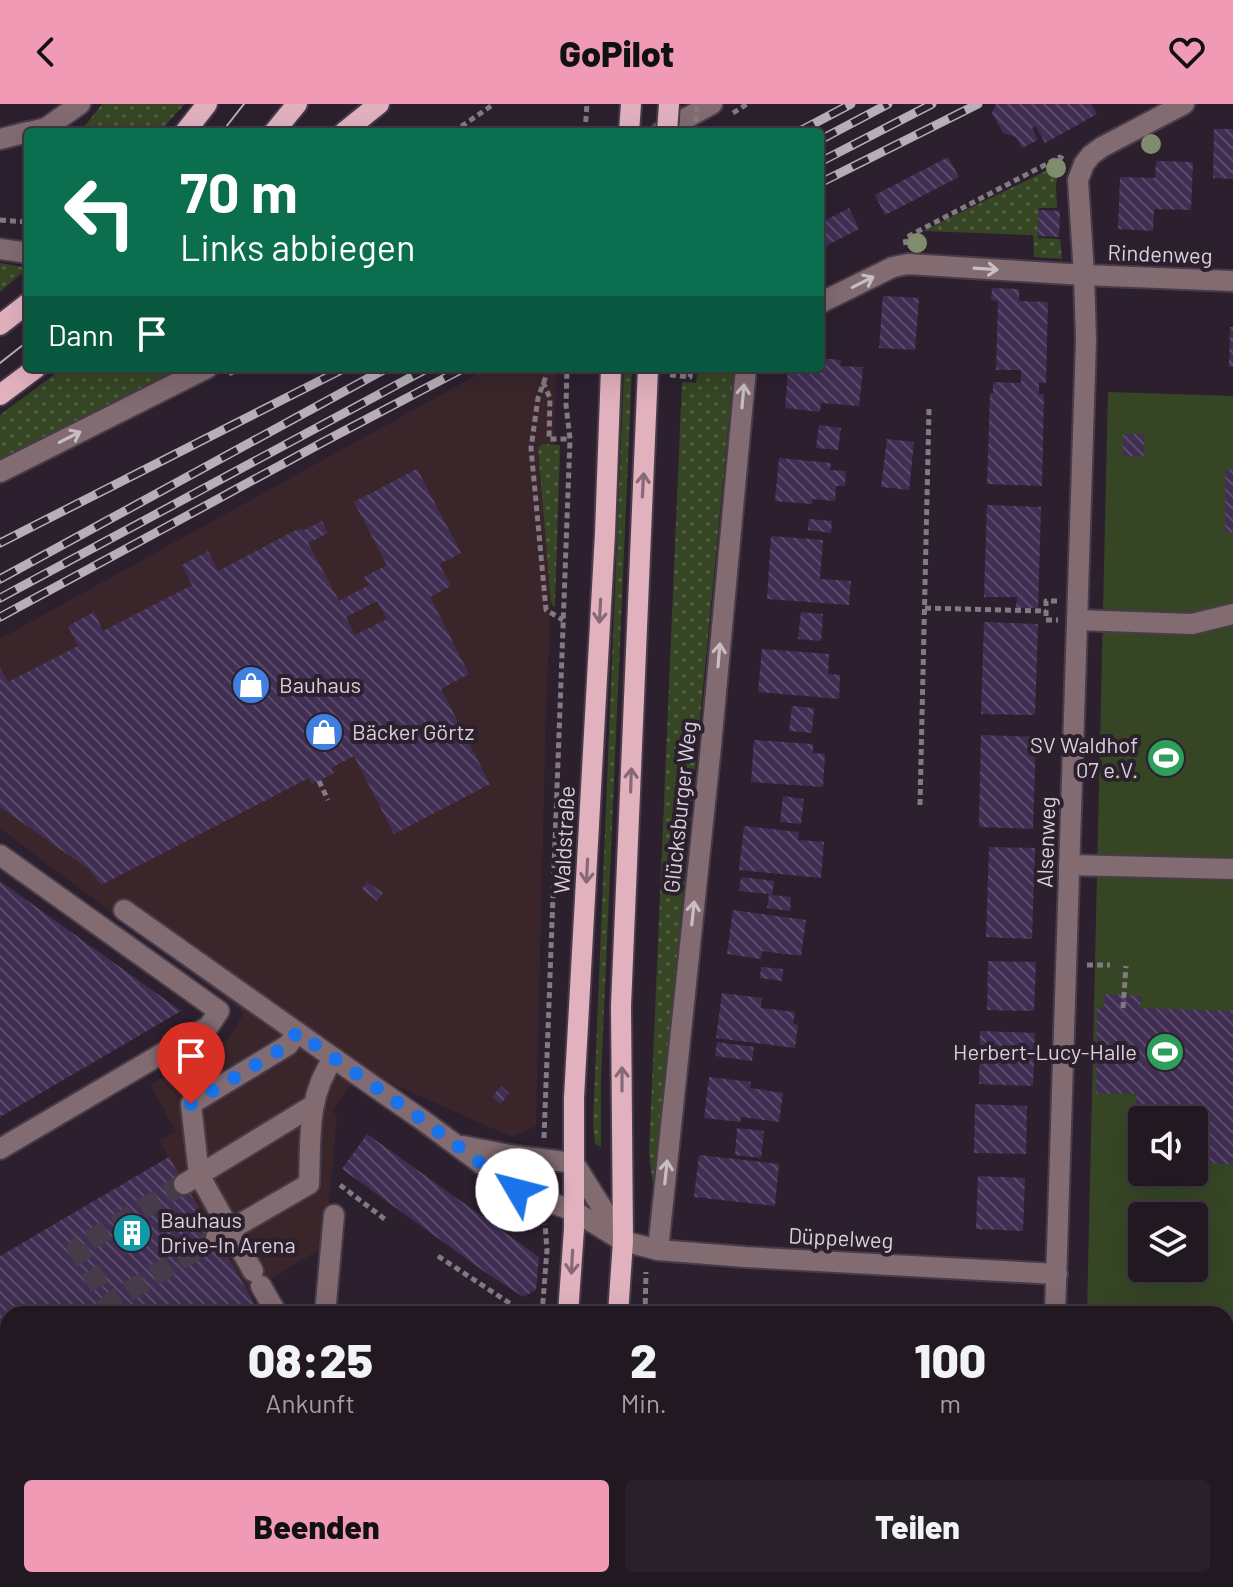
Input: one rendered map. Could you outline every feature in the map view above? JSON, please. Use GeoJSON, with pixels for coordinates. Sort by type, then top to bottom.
{"type":"FeatureCollection","features":[{"type":"Feature","properties":{"kind":"main road"},"geometry":{"type":"LineString","coordinates":[[188,128],[207,104]]}},
{"type":"Feature","properties":{"kind":"main road"},"geometry":{"type":"LineString","coordinates":[[277,128],[297,104]]}},
{"type":"Feature","properties":{"kind":"main road"},"geometry":{"type":"LineString","coordinates":[[349,128],[379,104]]}},
{"type":"Feature","properties":{"kind":"main road"},"geometry":{"type":"LineString","coordinates":[[629,128],[631,104]]}},
{"type":"Feature","properties":{"kind":"main road"},"geometry":{"type":"LineString","coordinates":[[665,128],[669,104]]}},
{"type":"Feature","properties":{"kind":"main road"},"geometry":{"type":"LineString","coordinates":[[0,325],[24,306]]}},
{"type":"Feature","properties":{"kind":"main road"},"geometry":{"type":"LineString","coordinates":[[0,395],[31,372]]}},
{"type":"Feature","properties":{"kind":"main road","name":"Waldstraße"},"geometry":{"type":"LineString","coordinates":[[568,1306],[574,1211],[574,1098],[611,372]]}},
{"type":"Feature","properties":{"kind":"main road"},"geometry":{"type":"LineString","coordinates":[[619,1306],[623,1241],[621,1006],[648,372]]}},
{"type":"Feature","properties":{"kind":"street"},"geometry":{"type":"LineString","coordinates":[[46,128],[80,104]]}},
{"type":"Feature","properties":{"kind":"street"},"geometry":{"type":"LineString","coordinates":[[671,128],[712,104]]}},
{"type":"Feature","properties":{"kind":"street"},"geometry":{"type":"LineString","coordinates":[[824,301],[899,265],[1084,275],[1078,187],[1081,170],[1091,155],[1102,147],[1184,104]]}},
{"type":"Feature","properties":{"kind":"street"},"geometry":{"type":"LineString","coordinates":[[0,139],[24,133]]}},
{"type":"Feature","properties":{"kind":"street"},"geometry":{"type":"LineString","coordinates":[[0,249],[24,252]]}},
{"type":"Feature","properties":{"kind":"street","name":"Rindenweg"},"geometry":{"type":"LineString","coordinates":[[1084,275],[1233,281]]}},
{"type":"Feature","properties":{"kind":"street","name":"Alsenweg"},"geometry":{"type":"LineString","coordinates":[[1055,1306],[1086,340],[1084,275]]}},
{"type":"Feature","properties":{"kind":"street"},"geometry":{"type":"LineString","coordinates":[[0,472],[199,372]]}},
{"type":"Feature","properties":{"kind":"street","name":"Glücksburger Weg"},"geometry":{"type":"LineString","coordinates":[[652,1248],[713,730],[746,372]]}},
{"type":"Feature","properties":{"kind":"street"},"geometry":{"type":"LineString","coordinates":[[1077,620],[1192,624],[1233,614]]}},
{"type":"Feature","properties":{"kind":"street"},"geometry":{"type":"LineString","coordinates":[[0,855],[219,1011],[209,1026],[0,1149]]}},
{"type":"Feature","properties":{"kind":"street"},"geometry":{"type":"LineString","coordinates":[[1069,865],[1233,869]]}},
{"type":"Feature","properties":{"kind":"street","name":"Düppelweg"},"geometry":{"type":"LineString","coordinates":[[124,910],[517,1190],[574,1211],[623,1241],[652,1248],[761,1258],[1057,1274]]}},
{"type":"Feature","properties":{"kind":"street"},"geometry":{"type":"LineString","coordinates":[[272,1306],[257,1279],[223,1234],[192,1180],[191,1104],[288,1045],[297,1032]]}},
{"type":"Feature","properties":{"kind":"street"},"geometry":{"type":"LineString","coordinates":[[223,1234],[309,1184],[312,1106],[324,1072],[334,1058]]}},
{"type":"Feature","properties":{"kind":"street"},"geometry":{"type":"LineString","coordinates":[[192,1180],[312,1106]]}},
{"type":"Feature","properties":{"kind":"street"},"geometry":{"type":"LineString","coordinates":[[457,1145],[574,1163],[623,1241]]}},
{"type":"Feature","properties":{"kind":"street"},"geometry":{"type":"LineString","coordinates":[[326,1306],[334,1215]]}},
{"type":"Feature","properties":{"kind":"path"},"geometry":{"type":"LineString","coordinates":[[459,128],[494,104]]}},
{"type":"Feature","properties":{"kind":"path"},"geometry":{"type":"LineString","coordinates":[[586,128],[587,104]]}},
{"type":"Feature","properties":{"kind":"path"},"geometry":{"type":"LineString","coordinates":[[695,128],[697,104]]}},
{"type":"Feature","properties":{"kind":"path"},"geometry":{"type":"LineString","coordinates":[[905,238],[1060,157],[1081,170]]}},
{"type":"Feature","properties":{"kind":"path"},"geometry":{"type":"LineString","coordinates":[[0,220],[24,222]]}},
{"type":"Feature","properties":{"kind":"path"},"geometry":{"type":"LineString","coordinates":[[547,372],[538,398],[531,448],[546,610],[564,620]]}},
{"type":"Feature","properties":{"kind":"path"},"geometry":{"type":"LineString","coordinates":[[550,995],[570,439],[566,405],[567,372]]}},
{"type":"Feature","properties":{"kind":"path"},"geometry":{"type":"LineString","coordinates":[[670,375],[690,377],[691,372]]}},
{"type":"Feature","properties":{"kind":"path"},"geometry":{"type":"LineString","coordinates":[[543,381],[550,398],[549,439],[570,439]]}},
{"type":"Feature","properties":{"kind":"path"},"geometry":{"type":"LineString","coordinates":[[920,805],[929,409]]}},
{"type":"Feature","properties":{"kind":"path"},"geometry":{"type":"LineString","coordinates":[[925,608],[1046,611]]}},
{"type":"Feature","properties":{"kind":"path"},"geometry":{"type":"LineString","coordinates":[[319,781],[328,800]]}},
{"type":"Feature","properties":{"kind":"path"},"geometry":{"type":"LineString","coordinates":[[1123,1008],[1126,966]]}},
{"type":"Feature","properties":{"kind":"path"},"geometry":{"type":"LineString","coordinates":[[340,1185],[386,1220]]}},
{"type":"Feature","properties":{"kind":"path"},"geometry":{"type":"LineString","coordinates":[[646,1306],[652,1248]]}},
{"type":"Feature","properties":{"kind":"path"},"geometry":{"type":"LineString","coordinates":[[438,1256],[514,1306]]}},
{"type":"Feature","properties":{"kind":"path"},"geometry":{"type":"LineString","coordinates":[[542,1306],[543,1294]]}},
{"type":"Feature","properties":{"kind":"shaded area"},"geometry":{"type":"Polygon","coordinates":[[[482,372],[556,372],[555,444],[542,444],[538,449],[551,602],[536,1126],[512,1137],[361,1070],[332,1111],[337,1116],[325,1246],[248,1292],[154,1306],[95,1306],[48,1228],[168,1157],[160,1141],[176,1131],[150,1085],[229,1038],[244,1013],[0,828],[0,639],[482,372]]]}},
{"type":"Feature","properties":{"kind":"green space"},"geometry":{"type":"Polygon","coordinates":[[[102,104],[185,104],[163,128],[83,128],[102,104]]]}},
{"type":"Feature","properties":{"kind":"green space"},"geometry":{"type":"Polygon","coordinates":[[[1058,165],[1057,208],[1039,208],[1038,238],[1060,239],[1062,259],[1034,257],[1033,235],[923,231],[1058,165]]]}},
{"type":"Feature","properties":{"kind":"green space"},"geometry":{"type":"Polygon","coordinates":[[[0,263],[24,267],[24,271],[0,292],[0,263]]]}},
{"type":"Feature","properties":{"kind":"green space"},"geometry":{"type":"Polygon","coordinates":[[[58,372],[172,372],[0,460],[0,415],[58,372]]]}},
{"type":"Feature","properties":{"kind":"green space"},"geometry":{"type":"Polygon","coordinates":[[[624,372],[632,372],[601,1078],[601,1147],[595,1144],[593,1124],[624,372]]]}},
{"type":"Feature","properties":{"kind":"green space"},"geometry":{"type":"Polygon","coordinates":[[[697,372],[734,372],[654,1194],[649,1153],[682,382],[696,383],[697,372]]]}},
{"type":"Feature","properties":{"kind":"green space","name":"SV Waldhof 07 e.V."},"geometry":{"type":"Polygon","coordinates":[[[1108,392],[1233,396],[1233,1306],[1087,1306],[1108,392]]]}},
{"type":"Feature","properties":{"kind":"green space"},"geometry":{"type":"Polygon","coordinates":[[[542,444],[560,445],[553,607],[538,449],[542,444]]]}},
{"type":"Feature","properties":{"kind":"building"},"geometry":{"type":"Polygon","coordinates":[[[996,104],[1091,104],[1097,114],[1045,143],[1036,126],[1032,128],[1038,140],[1022,148],[1016,137],[1003,133],[992,113],[996,104]]]}},
{"type":"Feature","properties":{"kind":"building"},"geometry":{"type":"Polygon","coordinates":[[[1214,129],[1233,129],[1233,179],[1213,178],[1214,129]]]}},
{"type":"Feature","properties":{"kind":"building"},"geometry":{"type":"Polygon","coordinates":[[[948,157],[959,177],[885,215],[875,195],[948,157]]]}},
{"type":"Feature","properties":{"kind":"building"},"geometry":{"type":"Polygon","coordinates":[[[1156,161],[1193,162],[1191,210],[1154,209],[1153,231],[1118,229],[1120,177],[1155,178],[1156,161]]]}},
{"type":"Feature","properties":{"kind":"building"},"geometry":{"type":"Polygon","coordinates":[[[849,208],[859,229],[824,247],[824,221],[849,208]]]}},
{"type":"Feature","properties":{"kind":"building"},"geometry":{"type":"Polygon","coordinates":[[[1039,210],[1060,211],[1059,237],[1038,236],[1039,210]]]}},
{"type":"Feature","properties":{"kind":"building"},"geometry":{"type":"Polygon","coordinates":[[[992,288],[1019,289],[1019,301],[1048,302],[1046,383],[1039,383],[1039,394],[1044,394],[1042,486],[987,484],[993,382],[1021,383],[1021,370],[996,370],[998,301],[991,300],[992,288]]]}},
{"type":"Feature","properties":{"kind":"building"},"geometry":{"type":"Polygon","coordinates":[[[883,296],[919,298],[915,350],[879,348],[883,296]]]}},
{"type":"Feature","properties":{"kind":"building"},"geometry":{"type":"Polygon","coordinates":[[[1230,327],[1233,327],[1233,367],[1229,367],[1230,327]]]}},
{"type":"Feature","properties":{"kind":"building"},"geometry":{"type":"Polygon","coordinates":[[[824,358],[841,360],[840,366],[863,367],[859,406],[821,403],[820,412],[785,408],[788,372],[824,372],[824,358]]]}},
{"type":"Feature","properties":{"kind":"building"},"geometry":{"type":"Polygon","coordinates":[[[819,425],[841,428],[838,450],[816,448],[819,425]]]}},
{"type":"Feature","properties":{"kind":"building"},"geometry":{"type":"Polygon","coordinates":[[[1123,434],[1144,434],[1144,456],[1123,456],[1123,434]]]}},
{"type":"Feature","properties":{"kind":"building"},"geometry":{"type":"Polygon","coordinates":[[[887,439],[914,442],[909,490],[881,487],[887,439]]]}},
{"type":"Feature","properties":{"kind":"building"},"geometry":{"type":"Polygon","coordinates":[[[779,458],[831,463],[830,470],[846,471],[845,486],[836,486],[835,501],[812,499],[812,504],[775,501],[779,458]]]}},
{"type":"Feature","properties":{"kind":"building"},"geometry":{"type":"Polygon","coordinates":[[[417,469],[461,553],[439,564],[451,586],[430,597],[469,674],[441,689],[490,784],[394,834],[354,756],[331,768],[334,773],[319,781],[312,784],[309,778],[101,885],[90,870],[0,807],[0,668],[8,682],[78,646],[68,626],[94,612],[103,631],[192,585],[182,565],[208,551],[218,571],[300,528],[304,530],[322,521],[328,533],[308,543],[339,601],[369,585],[364,577],[387,565],[354,502],[417,469]],[[377,601],[346,617],[355,635],[387,619],[377,601]]]}},
{"type":"Feature","properties":{"kind":"building"},"geometry":{"type":"Polygon","coordinates":[[[1225,470],[1233,470],[1233,532],[1225,532],[1225,470]]]}},
{"type":"Feature","properties":{"kind":"building"},"geometry":{"type":"Polygon","coordinates":[[[987,505],[1041,507],[1038,608],[1016,608],[1017,597],[984,597],[987,505]]]}},
{"type":"Feature","properties":{"kind":"building"},"geometry":{"type":"Polygon","coordinates":[[[809,519],[832,521],[831,533],[808,530],[809,519]]]}},
{"type":"Feature","properties":{"kind":"building"},"geometry":{"type":"Polygon","coordinates":[[[771,536],[823,540],[820,579],[851,581],[849,605],[767,599],[771,536]]]}},
{"type":"Feature","properties":{"kind":"building"},"geometry":{"type":"Polygon","coordinates":[[[801,612],[823,614],[821,641],[798,639],[801,612]]]}},
{"type":"Feature","properties":{"kind":"building"},"geometry":{"type":"Polygon","coordinates":[[[984,622],[1038,624],[1035,715],[981,714],[984,622]]]}},
{"type":"Feature","properties":{"kind":"building"},"geometry":{"type":"Polygon","coordinates":[[[762,649],[829,654],[828,674],[840,675],[839,699],[758,692],[762,649]]]}},
{"type":"Feature","properties":{"kind":"building"},"geometry":{"type":"Polygon","coordinates":[[[792,706],[814,708],[812,733],[789,731],[792,706]]]}},
{"type":"Feature","properties":{"kind":"building"},"geometry":{"type":"Polygon","coordinates":[[[981,735],[1036,737],[1033,829],[979,827],[981,735]]]}},
{"type":"Feature","properties":{"kind":"building"},"geometry":{"type":"Polygon","coordinates":[[[754,740],[813,744],[813,753],[825,754],[823,787],[751,782],[754,740]]]}},
{"type":"Feature","properties":{"kind":"building"},"geometry":{"type":"Polygon","coordinates":[[[783,796],[804,799],[801,824],[780,822],[783,796]]]}},
{"type":"Feature","properties":{"kind":"building"},"geometry":{"type":"Polygon","coordinates":[[[744,826],[799,832],[798,840],[824,842],[821,878],[739,870],[744,826]]]}},
{"type":"Feature","properties":{"kind":"building"},"geometry":{"type":"Polygon","coordinates":[[[989,847],[1035,848],[1032,939],[986,937],[989,847]]]}},
{"type":"Feature","properties":{"kind":"building"},"geometry":{"type":"Polygon","coordinates":[[[741,877],[774,881],[772,895],[791,897],[790,911],[767,908],[769,894],[739,891],[741,877]]]}},
{"type":"Feature","properties":{"kind":"building"},"geometry":{"type":"Polygon","coordinates":[[[0,881],[181,1011],[0,1117],[0,881]]]}},
{"type":"Feature","properties":{"kind":"building"},"geometry":{"type":"Polygon","coordinates":[[[367,882],[383,893],[377,901],[362,889],[367,882]]]}},
{"type":"Feature","properties":{"kind":"building"},"geometry":{"type":"Polygon","coordinates":[[[733,910],[806,920],[801,956],[762,951],[761,959],[727,954],[733,910]]]}},
{"type":"Feature","properties":{"kind":"building"},"geometry":{"type":"Polygon","coordinates":[[[988,961],[1036,962],[1034,1011],[987,1010],[988,961]]]}},
{"type":"Feature","properties":{"kind":"building"},"geometry":{"type":"Polygon","coordinates":[[[761,967],[783,969],[782,981],[760,978],[761,967]]]}},
{"type":"Feature","properties":{"kind":"building"},"geometry":{"type":"Polygon","coordinates":[[[722,993],[762,998],[761,1008],[795,1012],[793,1024],[798,1025],[795,1048],[716,1038],[722,993]]]}},
{"type":"Feature","properties":{"kind":"building","name":"Herbert-Lucy-Halle"},"geometry":{"type":"Polygon","coordinates":[[[1105,994],[1141,996],[1140,1008],[1233,1011],[1233,1164],[1208,1163],[1208,1106],[1136,1106],[1136,1094],[1096,1093],[1097,1007],[1104,1007],[1105,994]]]}},
{"type":"Feature","properties":{"kind":"building"},"geometry":{"type":"Polygon","coordinates":[[[980,1031],[1035,1033],[1033,1086],[979,1084],[980,1031]]]}},
{"type":"Feature","properties":{"kind":"building"},"geometry":{"type":"Polygon","coordinates":[[[717,1042],[754,1047],[752,1061],[715,1056],[717,1042]]]}},
{"type":"Feature","properties":{"kind":"building"},"geometry":{"type":"Polygon","coordinates":[[[709,1077],[751,1082],[750,1088],[783,1093],[779,1122],[741,1117],[740,1122],[704,1118],[709,1077]]]}},
{"type":"Feature","properties":{"kind":"building"},"geometry":{"type":"Polygon","coordinates":[[[501,1086],[509,1093],[501,1104],[492,1097],[501,1086]]]}},
{"type":"Feature","properties":{"kind":"building"},"geometry":{"type":"Polygon","coordinates":[[[975,1104],[1027,1106],[1026,1154],[974,1153],[975,1104]]]}},
{"type":"Feature","properties":{"kind":"building"},"geometry":{"type":"Polygon","coordinates":[[[737,1128],[764,1131],[761,1158],[735,1155],[737,1128]]]}},
{"type":"Feature","properties":{"kind":"building"},"geometry":{"type":"Polygon","coordinates":[[[367,1134],[539,1257],[536,1290],[523,1297],[342,1169],[367,1134]]]}},
{"type":"Feature","properties":{"kind":"building"},"geometry":{"type":"Polygon","coordinates":[[[699,1155],[779,1164],[775,1206],[694,1197],[699,1155]]]}},
{"type":"Feature","properties":{"kind":"building","name":"Bauhaus Drive-In Arena"},"geometry":{"type":"Polygon","coordinates":[[[169,1157],[256,1306],[0,1306],[0,1256],[169,1157]]]}},
{"type":"Feature","properties":{"kind":"building"},"geometry":{"type":"Polygon","coordinates":[[[978,1176],[1025,1178],[1023,1231],[976,1229],[978,1176]]]}},
{"type":"Feature","properties":{"kind":"tunnel"},"geometry":{"type":"LineString","coordinates":[[184,1184],[77,1248],[109,1303],[216,1238]]}},
{"type":"Feature","properties":{"kind":"tram line"},"geometry":{"type":"LineString","coordinates":[[225,128],[244,104]]}},
{"type":"Feature","properties":{"kind":"tram line"},"geometry":{"type":"LineString","coordinates":[[0,363],[24,344]]}},
{"type":"Feature","properties":{"kind":"railway"},"geometry":{"type":"LineString","coordinates":[[806,128],[851,104]]}},
{"type":"Feature","properties":{"kind":"railway"},"geometry":{"type":"LineString","coordinates":[[824,138],[888,104]]}},
{"type":"Feature","properties":{"kind":"railway"},"geometry":{"type":"LineString","coordinates":[[824,160],[932,104]]}},
{"type":"Feature","properties":{"kind":"railway"},"geometry":{"type":"LineString","coordinates":[[824,181],[978,104]]}},
{"type":"Feature","properties":{"kind":"railway"},"geometry":{"type":"LineString","coordinates":[[0,543],[337,372]]}},
{"type":"Feature","properties":{"kind":"railway"},"geometry":{"type":"LineString","coordinates":[[0,579],[380,372]]}},
{"type":"Feature","properties":{"kind":"railway"},"geometry":{"type":"LineString","coordinates":[[0,598],[421,372]]}},
{"type":"Feature","properties":{"kind":"railway"},"geometry":{"type":"LineString","coordinates":[[0,617],[456,372]]}},
{"type":"Feature","properties":{"kind":"place","name":"Bauhaus"},"geometry":{"type":"Point","coordinates":[251,685]}},
{"type":"Feature","properties":{"kind":"place","name":"Bäcker Görtz"},"geometry":{"type":"Point","coordinates":[324,732]}},
{"type":"Feature","properties":{"kind":"place","name":"SV Waldhof 07 e.V."},"geometry":{"type":"Point","coordinates":[1166,758]}},
{"type":"Feature","properties":{"kind":"place","name":"Herbert-Lucy-Halle"},"geometry":{"type":"Point","coordinates":[1165,1052]}},
{"type":"Feature","properties":{"kind":"place","name":"Bauhaus Drive-In Arena"},"geometry":{"type":"Point","coordinates":[132,1233]}},
{"type":"Feature","properties":{"kind":"route"},"geometry":{"type":"LineString","coordinates":[[191,1104],[288,1045],[297,1032],[517,1190]]}}]}
